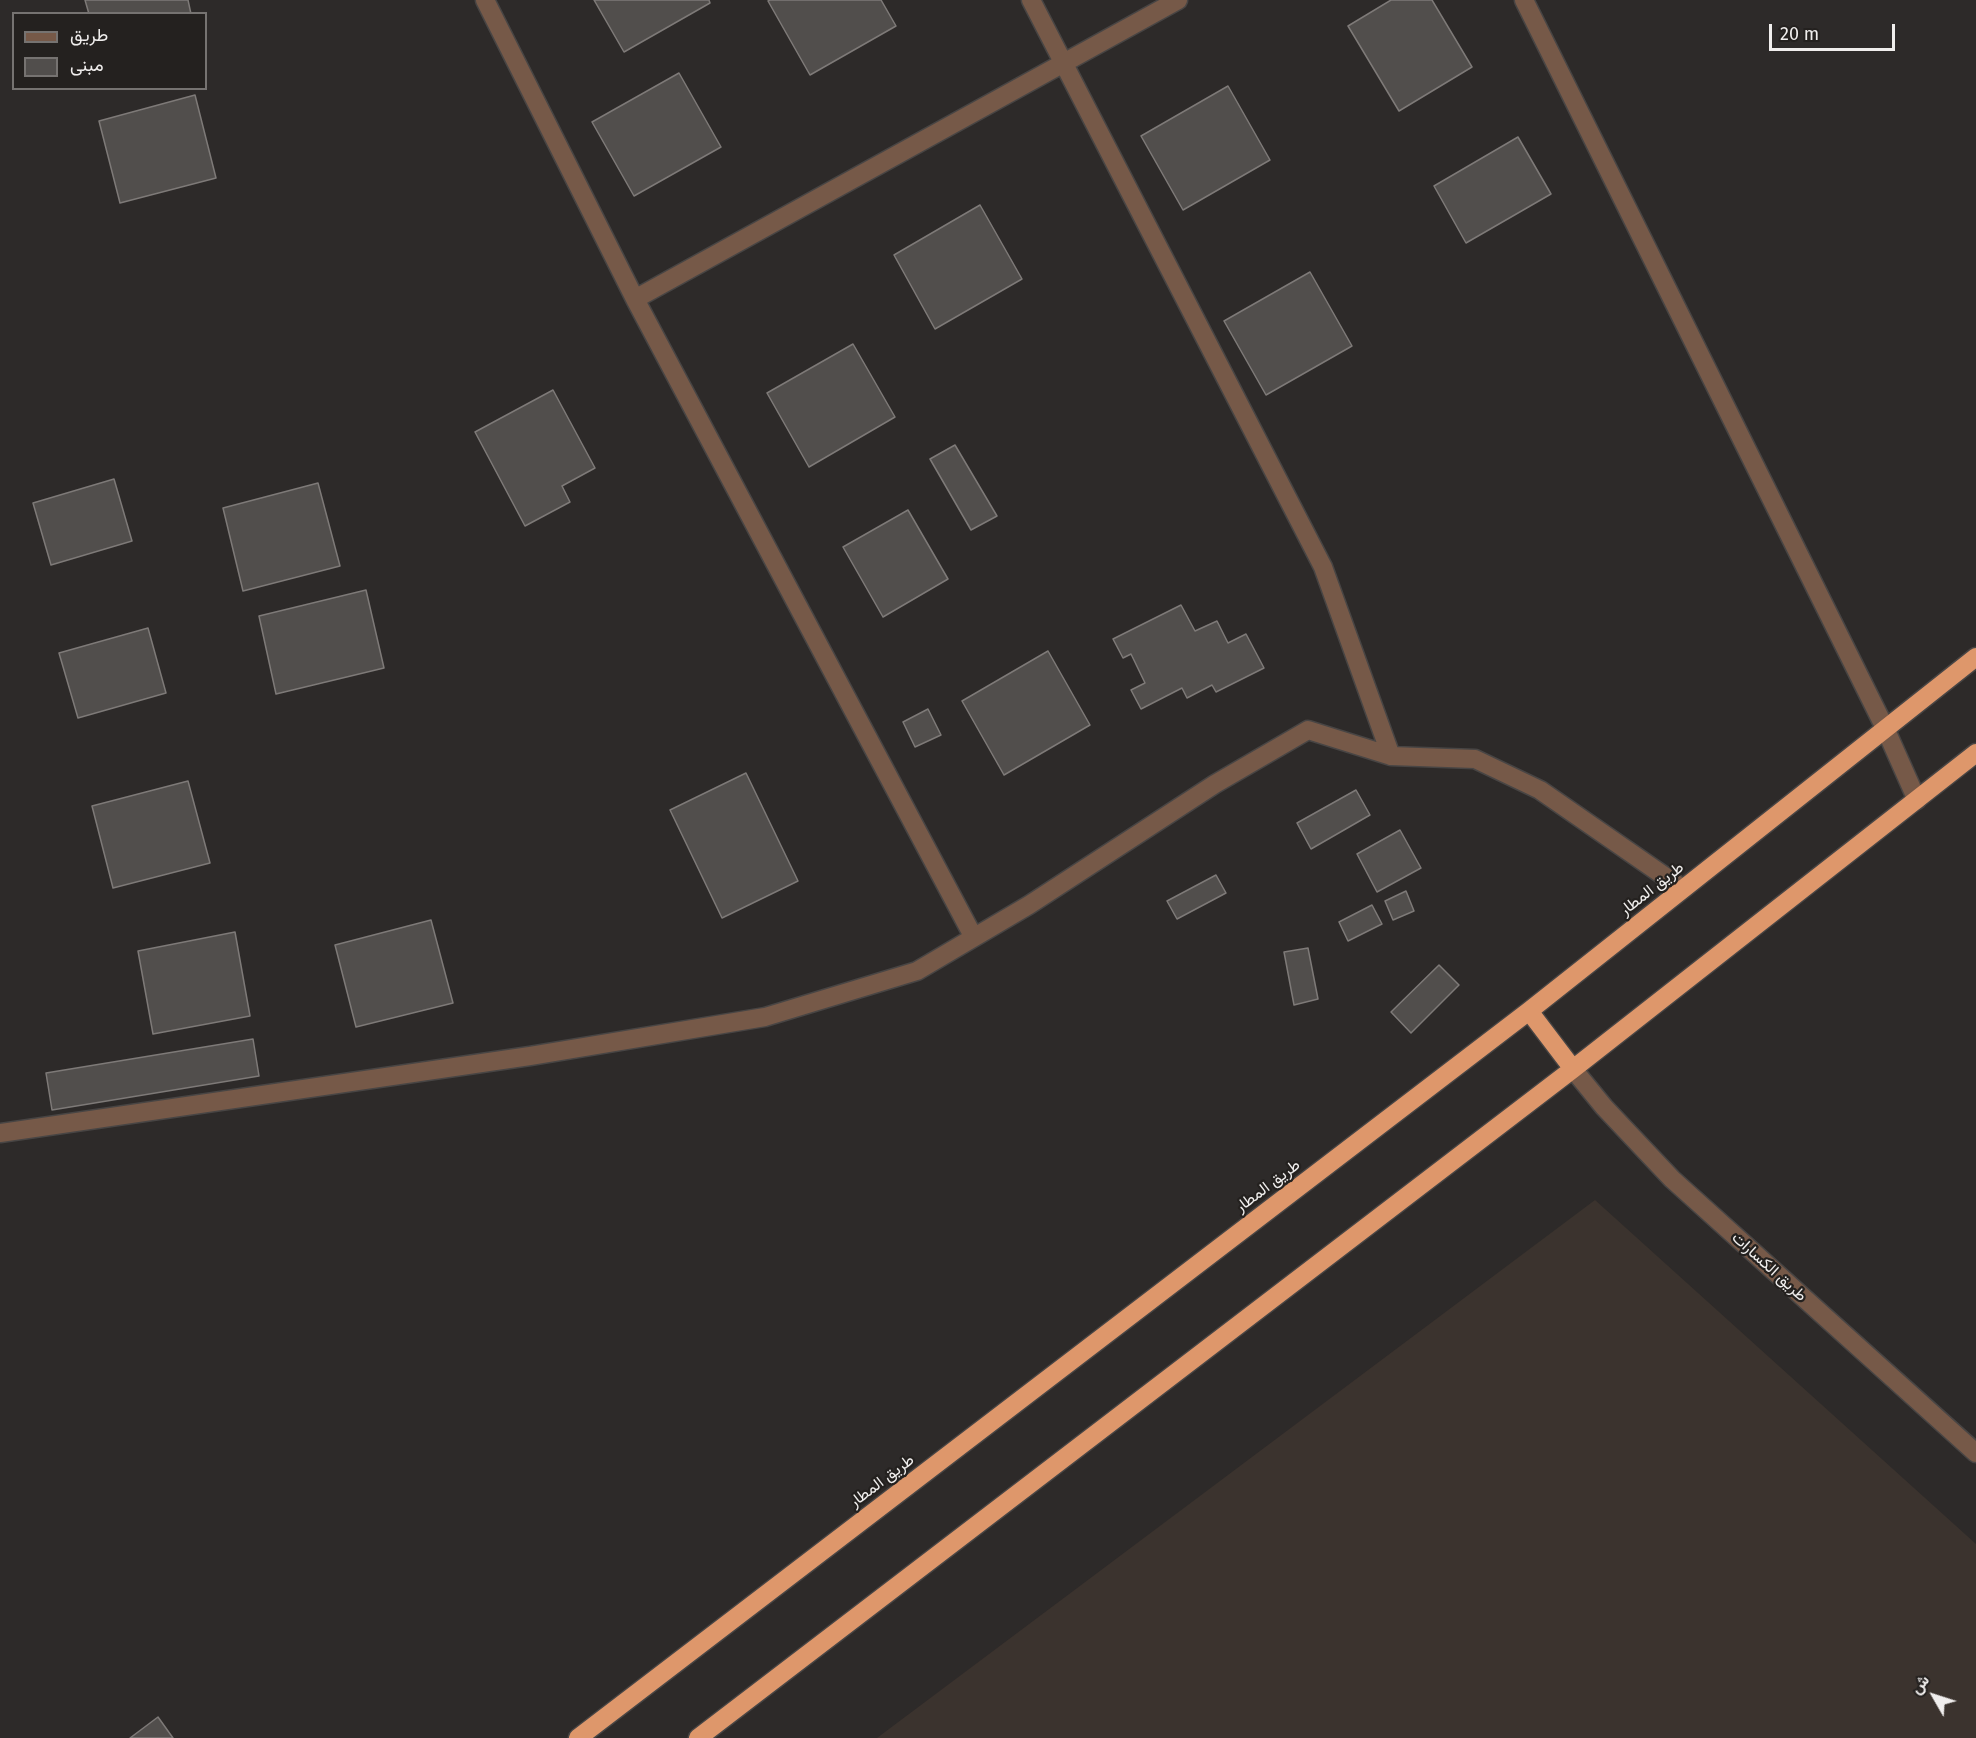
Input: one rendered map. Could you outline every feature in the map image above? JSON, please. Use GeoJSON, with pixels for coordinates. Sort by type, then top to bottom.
{"type":"FeatureCollection","features":[{"type":"Feature","properties":{"kind":"highway","name":"طريق المطار"},"geometry":{"type":"LineString","coordinates":[[578,1738],[1529,1011],[1976,657]]}},
{"type":"Feature","properties":{"kind":"highway"},"geometry":{"type":"LineString","coordinates":[[698,1738],[1573,1069],[1976,753]]}},
{"type":"Feature","properties":{"kind":"highway"},"geometry":{"type":"LineString","coordinates":[[1529,1011],[1573,1069]]}},
{"type":"Feature","properties":{"kind":"street"},"geometry":{"type":"LineString","coordinates":[[485,0],[635,299],[973,936]]}},
{"type":"Feature","properties":{"kind":"street"},"geometry":{"type":"LineString","coordinates":[[1031,0],[1323,567],[1391,756]]}},
{"type":"Feature","properties":{"kind":"street"},"geometry":{"type":"LineString","coordinates":[[635,299],[1178,0]]}},
{"type":"Feature","properties":{"kind":"street"},"geometry":{"type":"LineString","coordinates":[[1524,0],[1884,728],[1917,800]]}},
{"type":"Feature","properties":{"kind":"street"},"geometry":{"type":"LineString","coordinates":[[0,1133],[530,1056],[765,1017],[917,971],[1029,905],[1215,784],[1308,730],[1391,756],[1475,759],[1540,790],[1683,889]]}},
{"type":"Feature","properties":{"kind":"street","name":"طريق الكسارات"},"geometry":{"type":"LineString","coordinates":[[1573,1069],[1611,1114],[1672,1179],[1976,1454]]}},
{"type":"Feature","properties":{"kind":"shaded area"},"geometry":{"type":"Polygon","coordinates":[[[1595,1200],[1976,1544],[1976,1738],[877,1738],[1595,1200]]]}},
{"type":"Feature","properties":{"kind":"building"},"geometry":{"type":"Polygon","coordinates":[[[85,0],[188,0],[191,12],[88,12],[85,0]]]}},
{"type":"Feature","properties":{"kind":"building"},"geometry":{"type":"Polygon","coordinates":[[[594,0],[709,0],[710,3],[624,52],[594,0]]]}},
{"type":"Feature","properties":{"kind":"building"},"geometry":{"type":"Polygon","coordinates":[[[881,0],[896,26],[810,75],[768,1],[881,0]]]}},
{"type":"Feature","properties":{"kind":"building"},"geometry":{"type":"Polygon","coordinates":[[[1391,0],[1432,0],[1472,67],[1399,111],[1348,26],[1391,0]]]}},
{"type":"Feature","properties":{"kind":"building"},"geometry":{"type":"Polygon","coordinates":[[[679,73],[721,147],[634,196],[592,122],[679,73]]]}},
{"type":"Feature","properties":{"kind":"building"},"geometry":{"type":"Polygon","coordinates":[[[1228,86],[1270,160],[1183,210],[1141,136],[1228,86]]]}},
{"type":"Feature","properties":{"kind":"building"},"geometry":{"type":"Polygon","coordinates":[[[195,95],[216,178],[120,203],[99,121],[195,95]]]}},
{"type":"Feature","properties":{"kind":"building"},"geometry":{"type":"Polygon","coordinates":[[[1518,137],[1551,194],[1466,243],[1434,186],[1518,137]]]}},
{"type":"Feature","properties":{"kind":"building"},"geometry":{"type":"Polygon","coordinates":[[[980,205],[1022,279],[935,329],[894,255],[980,205]]]}},
{"type":"Feature","properties":{"kind":"building"},"geometry":{"type":"Polygon","coordinates":[[[1310,272],[1352,346],[1266,395],[1224,321],[1310,272]]]}},
{"type":"Feature","properties":{"kind":"building"},"geometry":{"type":"Polygon","coordinates":[[[853,344],[895,417],[809,467],[767,393],[853,344]]]}},
{"type":"Feature","properties":{"kind":"building"},"geometry":{"type":"Polygon","coordinates":[[[553,390],[595,468],[562,486],[570,502],[525,526],[475,432],[553,390]]]}},
{"type":"Feature","properties":{"kind":"building"},"geometry":{"type":"Polygon","coordinates":[[[955,445],[997,516],[971,530],[930,459],[955,445]]]}},
{"type":"Feature","properties":{"kind":"building"},"geometry":{"type":"Polygon","coordinates":[[[114,479],[132,541],[51,565],[33,503],[114,479]]]}},
{"type":"Feature","properties":{"kind":"building"},"geometry":{"type":"Polygon","coordinates":[[[318,483],[340,566],[243,591],[223,508],[318,483]]]}},
{"type":"Feature","properties":{"kind":"building"},"geometry":{"type":"Polygon","coordinates":[[[908,510],[948,579],[883,617],[843,547],[908,510]]]}},
{"type":"Feature","properties":{"kind":"building"},"geometry":{"type":"Polygon","coordinates":[[[366,590],[384,668],[276,694],[259,616],[366,590]]]}},
{"type":"Feature","properties":{"kind":"building"},"geometry":{"type":"Polygon","coordinates":[[[1181,605],[1195,631],[1217,621],[1228,643],[1246,634],[1264,668],[1216,692],[1212,685],[1187,698],[1182,688],[1141,709],[1131,690],[1145,683],[1131,654],[1123,658],[1113,639],[1181,605]]]}},
{"type":"Feature","properties":{"kind":"building"},"geometry":{"type":"Polygon","coordinates":[[[148,628],[166,693],[78,718],[59,653],[148,628]]]}},
{"type":"Feature","properties":{"kind":"building"},"geometry":{"type":"Polygon","coordinates":[[[1048,651],[1090,725],[1004,775],[962,701],[1048,651]]]}},
{"type":"Feature","properties":{"kind":"building"},"geometry":{"type":"Polygon","coordinates":[[[928,709],[941,735],[915,747],[903,722],[928,709]]]}},
{"type":"Feature","properties":{"kind":"building"},"geometry":{"type":"Polygon","coordinates":[[[746,773],[798,881],[722,918],[670,810],[746,773]]]}},
{"type":"Feature","properties":{"kind":"building"},"geometry":{"type":"Polygon","coordinates":[[[188,781],[210,863],[113,888],[92,806],[188,781]]]}},
{"type":"Feature","properties":{"kind":"building"},"geometry":{"type":"Polygon","coordinates":[[[1356,790],[1370,815],[1311,849],[1297,823],[1356,790]]]}},
{"type":"Feature","properties":{"kind":"building"},"geometry":{"type":"Polygon","coordinates":[[[1400,830],[1421,868],[1377,892],[1357,854],[1400,830]]]}},
{"type":"Feature","properties":{"kind":"building"},"geometry":{"type":"Polygon","coordinates":[[[1216,875],[1226,893],[1177,919],[1167,901],[1216,875]]]}},
{"type":"Feature","properties":{"kind":"building"},"geometry":{"type":"Polygon","coordinates":[[[1406,891],[1414,911],[1393,920],[1385,901],[1406,891]]]}},
{"type":"Feature","properties":{"kind":"building"},"geometry":{"type":"Polygon","coordinates":[[[1372,905],[1382,924],[1348,941],[1339,922],[1372,905]]]}},
{"type":"Feature","properties":{"kind":"building"},"geometry":{"type":"Polygon","coordinates":[[[431,920],[453,1003],[356,1027],[335,945],[431,920]]]}},
{"type":"Feature","properties":{"kind":"building"},"geometry":{"type":"Polygon","coordinates":[[[235,932],[250,1016],[153,1034],[138,951],[235,932]]]}},
{"type":"Feature","properties":{"kind":"building"},"geometry":{"type":"Polygon","coordinates":[[[1308,948],[1318,999],[1294,1005],[1284,952],[1308,948]]]}},
{"type":"Feature","properties":{"kind":"building"},"geometry":{"type":"Polygon","coordinates":[[[1439,965],[1459,985],[1411,1033],[1391,1012],[1439,965]]]}},
{"type":"Feature","properties":{"kind":"building"},"geometry":{"type":"Polygon","coordinates":[[[253,1039],[259,1076],[52,1110],[46,1073],[253,1039]]]}},
{"type":"Feature","properties":{"kind":"building"},"geometry":{"type":"Polygon","coordinates":[[[158,1717],[173,1738],[130,1738],[158,1717]]]}}]}
